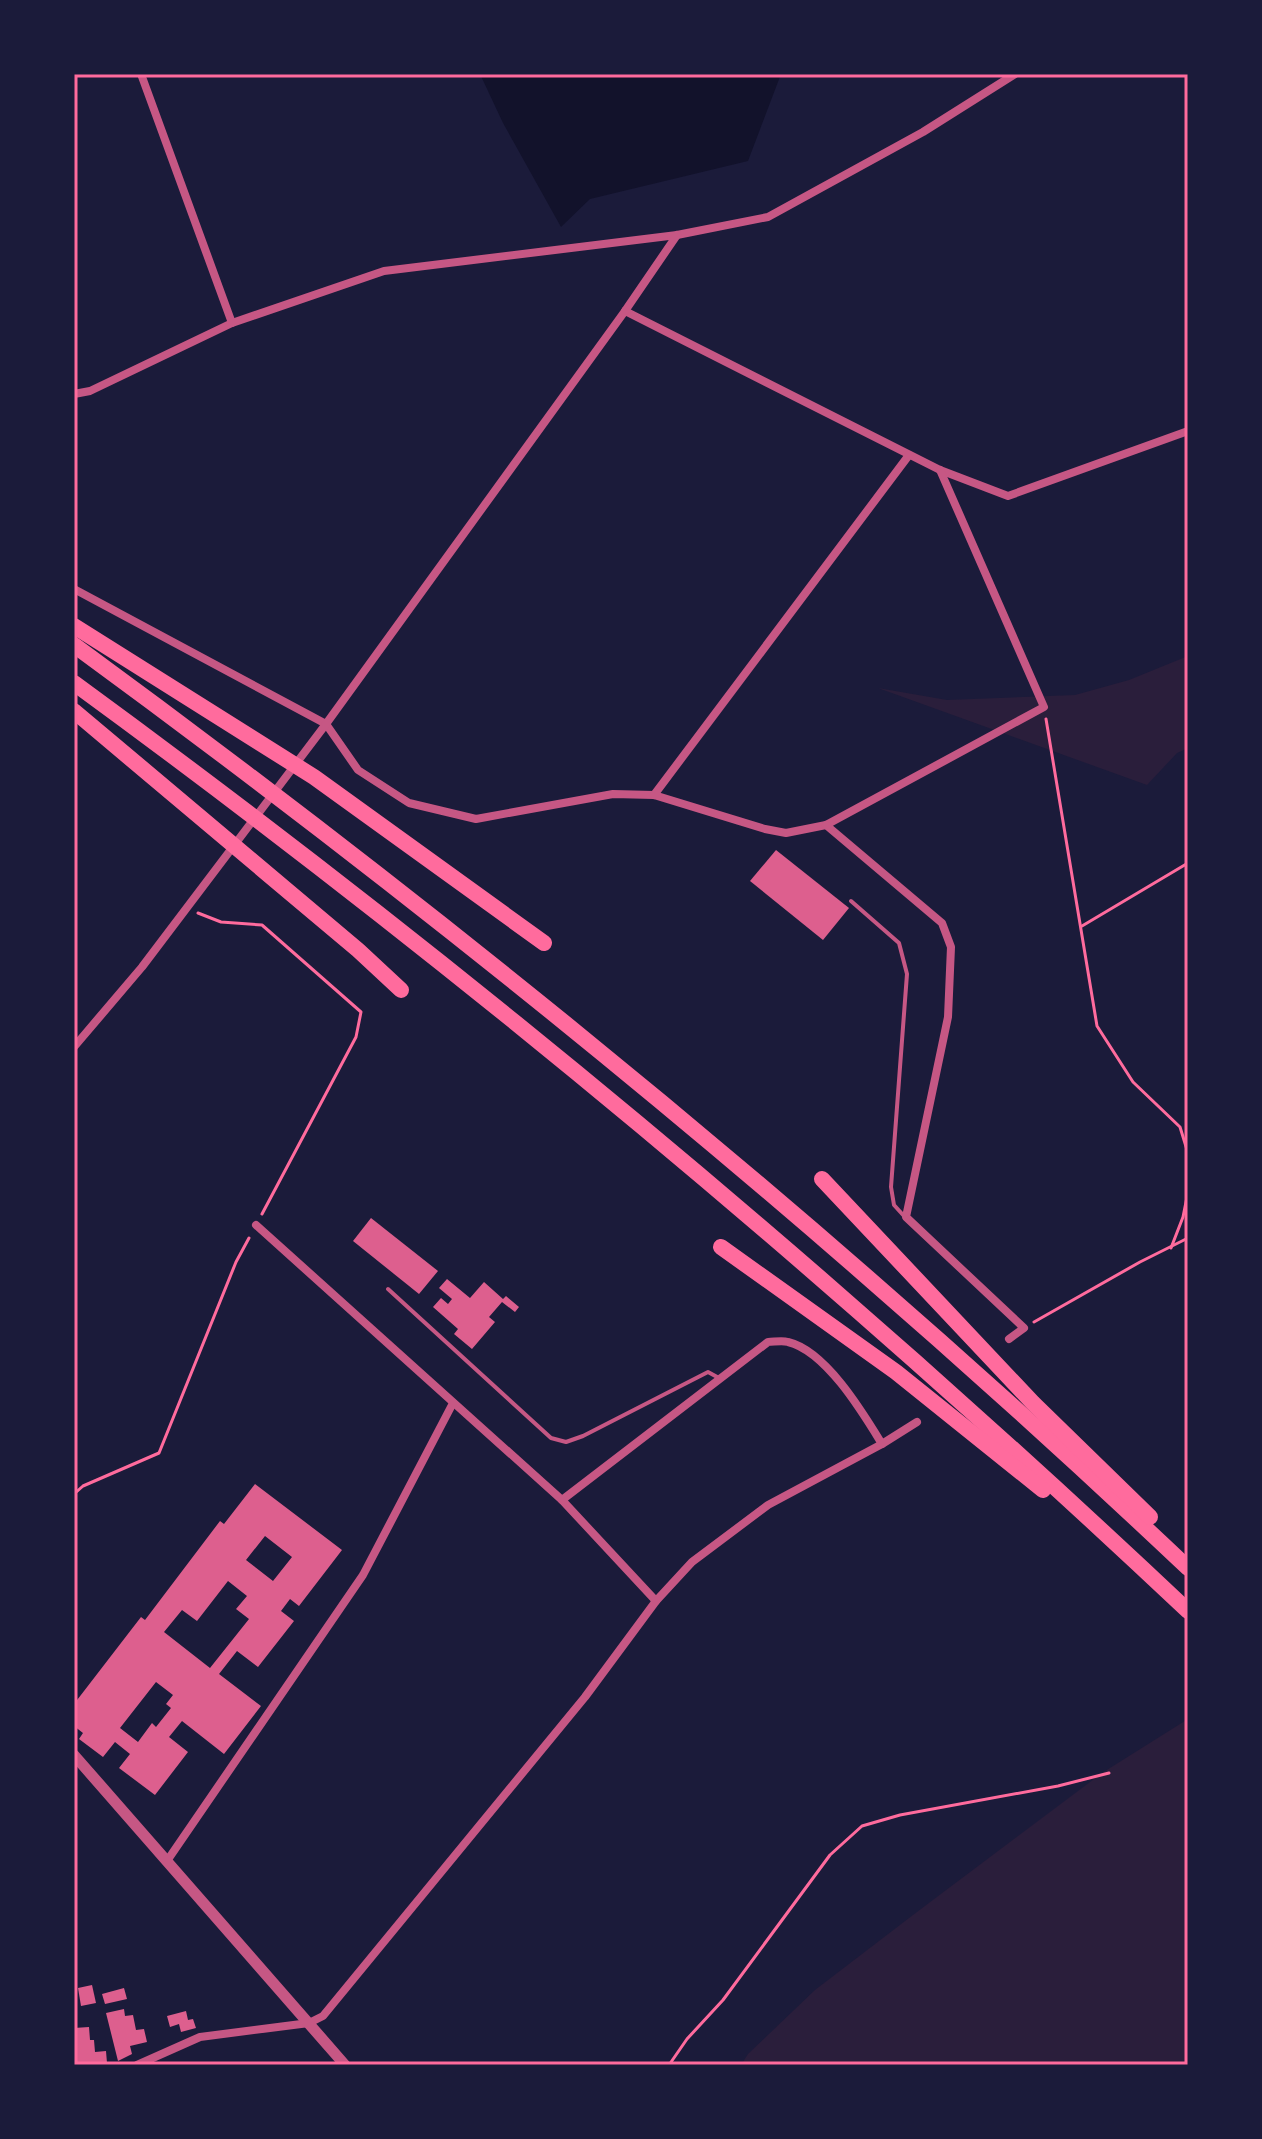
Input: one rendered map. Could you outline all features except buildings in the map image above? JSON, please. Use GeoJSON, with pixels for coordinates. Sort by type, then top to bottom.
{"type":"FeatureCollection","features":[{"type":"Feature","properties":{"kind":"highway"},"geometry":{"type":"LineString","coordinates":[[74,626],[314,777],[544,943]]}},
{"type":"Feature","properties":{"kind":"highway"},"geometry":{"type":"LineString","coordinates":[[74,645],[373,871],[606,1059],[924,1326],[1188,1568]]}},
{"type":"Feature","properties":{"kind":"highway"},"geometry":{"type":"LineString","coordinates":[[74,683],[361,901],[757,1224],[983,1420],[1187,1610]]}},
{"type":"Feature","properties":{"kind":"highway"},"geometry":{"type":"LineString","coordinates":[[74,711],[358,950],[401,990]]}},
{"type":"Feature","properties":{"kind":"highway"},"geometry":{"type":"LineString","coordinates":[[822,1179],[1033,1403],[1188,1554]]}},
{"type":"Feature","properties":{"kind":"highway"},"geometry":{"type":"LineString","coordinates":[[721,1247],[951,1414],[1187,1610]]}},
{"type":"Feature","properties":{"kind":"street"},"geometry":{"type":"LineString","coordinates":[[141,74],[232,323]]}},
{"type":"Feature","properties":{"kind":"street"},"geometry":{"type":"LineString","coordinates":[[74,394],[90,391],[232,323],[384,271],[677,235],[768,217],[923,132],[1015,74]]}},
{"type":"Feature","properties":{"kind":"street"},"geometry":{"type":"LineString","coordinates":[[74,1047],[142,967],[326,724],[677,235]]}},
{"type":"Feature","properties":{"kind":"street"},"geometry":{"type":"LineString","coordinates":[[625,311],[940,470],[1008,496],[1188,431]]}},
{"type":"Feature","properties":{"kind":"street"},"geometry":{"type":"LineString","coordinates":[[654,795],[909,455]]}},
{"type":"Feature","properties":{"kind":"street"},"geometry":{"type":"LineString","coordinates":[[74,589],[326,724],[358,770],[409,803],[476,819],[613,794],[654,795],[786,833],[826,825],[1044,707],[940,470]]}},
{"type":"Feature","properties":{"kind":"street"},"geometry":{"type":"LineString","coordinates":[[826,825],[942,923],[951,947],[948,1017],[906,1217],[1024,1328],[1009,1339]]}},
{"type":"Feature","properties":{"kind":"street"},"geometry":{"type":"LineString","coordinates":[[256,1225],[562,1500],[656,1601]]}},
{"type":"Feature","properties":{"kind":"street"},"geometry":{"type":"LineString","coordinates":[[562,1500],[768,1342],[788,1342],[810,1353],[848,1390],[882,1444]]}},
{"type":"Feature","properties":{"kind":"street"},"geometry":{"type":"LineString","coordinates":[[167,1861],[363,1575],[453,1403]]}},
{"type":"Feature","properties":{"kind":"street"},"geometry":{"type":"LineString","coordinates":[[137,2065],[200,2037],[309,2023],[323,2016],[585,1697],[656,1601],[692,1562],[768,1505],[917,1422]]}},
{"type":"Feature","properties":{"kind":"street"},"geometry":{"type":"LineString","coordinates":[[74,1755],[345,2065]]}},
{"type":"Feature","properties":{"kind":"lane"},"geometry":{"type":"LineString","coordinates":[[851,901],[899,943],[907,974],[891,1187],[894,1205],[906,1217]]}},
{"type":"Feature","properties":{"kind":"lane"},"geometry":{"type":"LineString","coordinates":[[388,1289],[551,1438],[566,1442],[583,1436],[708,1372],[719,1378]]}},
{"type":"Feature","properties":{"kind":"path"},"geometry":{"type":"LineString","coordinates":[[1044,707],[1097,1026],[1133,1082],[1180,1127],[1188,1153]]}},
{"type":"Feature","properties":{"kind":"path"},"geometry":{"type":"LineString","coordinates":[[1082,926],[1188,863]]}},
{"type":"Feature","properties":{"kind":"path"},"geometry":{"type":"LineString","coordinates":[[74,1494],[83,1486],[159,1453],[236,1262],[356,1037],[361,1012],[262,925],[221,922],[186,908]]}},
{"type":"Feature","properties":{"kind":"path"},"geometry":{"type":"LineString","coordinates":[[1171,1248],[1183,1217],[1188,1192]]}},
{"type":"Feature","properties":{"kind":"path"},"geometry":{"type":"LineString","coordinates":[[1024,1328],[1188,1238]]}},
{"type":"Feature","properties":{"kind":"path"},"geometry":{"type":"LineString","coordinates":[[669,2065],[687,2039],[723,2000],[830,1855],[862,1826],[900,1815],[1058,1786],[1109,1773]]}},
{"type":"Feature","properties":{"kind":"shaded area"},"geometry":{"type":"Polygon","coordinates":[[[480,74],[781,74],[748,161],[590,199],[561,227],[503,123],[480,74]]]}},
{"type":"Feature","properties":{"kind":"shaded area"},"geometry":{"type":"Polygon","coordinates":[[[1188,656],[1188,748],[1177,753],[1147,785],[878,688],[947,700],[1075,695],[1129,680],[1188,656]]]}},
{"type":"Feature","properties":{"kind":"shaded area"},"geometry":{"type":"Polygon","coordinates":[[[1188,1719],[1188,2065],[741,2065],[748,2054],[815,1990],[1102,1773],[1188,1719]]]}}]}
